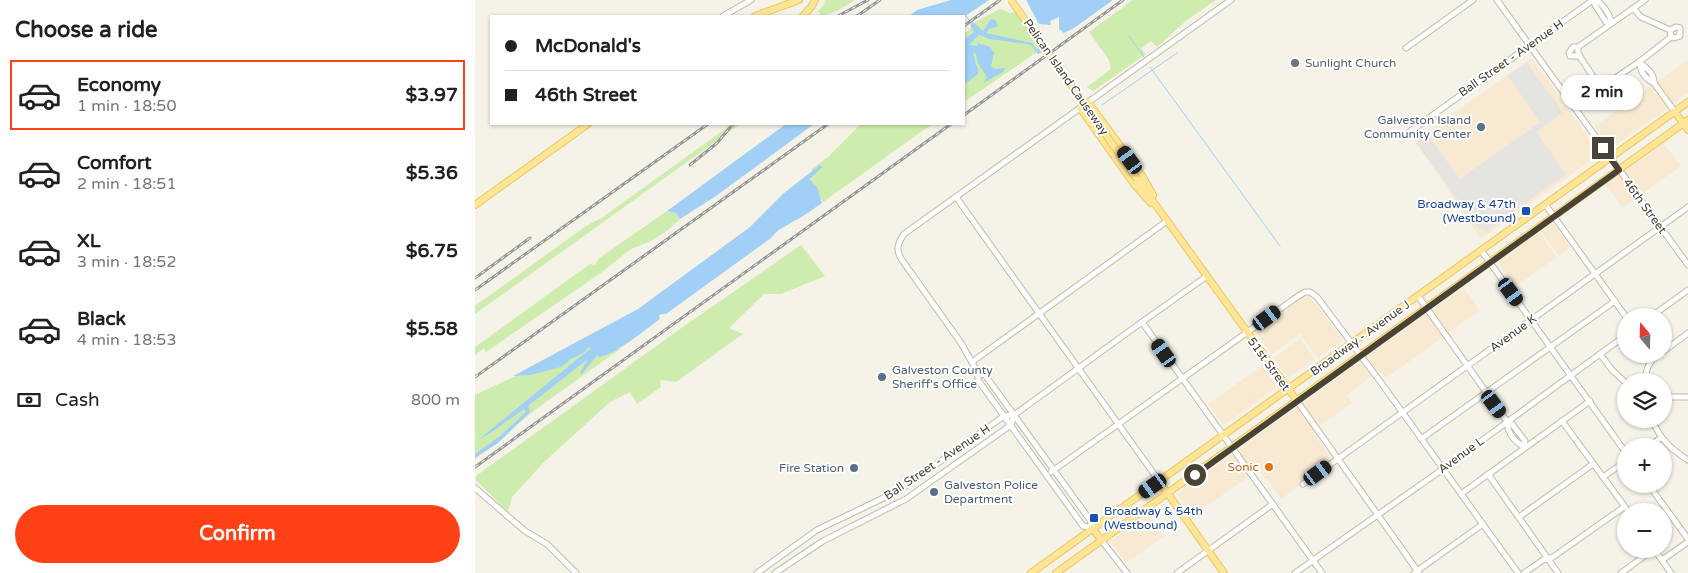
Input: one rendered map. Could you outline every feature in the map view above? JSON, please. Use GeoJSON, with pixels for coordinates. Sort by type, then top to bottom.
{"type":"FeatureCollection","features":[{"type":"Feature","properties":{"kind":"main road"},"geometry":{"type":"LineString","coordinates":[[757,15],[799,0]]}},
{"type":"Feature","properties":{"kind":"main road"},"geometry":{"type":"LineString","coordinates":[[804,15],[815,0]]}},
{"type":"Feature","properties":{"kind":"main road","name":"Pelican Island Causeway"},"geometry":{"type":"LineString","coordinates":[[1011,0],[1137,179]]}},
{"type":"Feature","properties":{"kind":"main road"},"geometry":{"type":"LineString","coordinates":[[1088,102],[1141,174],[1161,212]]}},
{"type":"Feature","properties":{"kind":"main road","name":"Broadway - Avenue J"},"geometry":{"type":"LineString","coordinates":[[1031,573],[1688,102]]}},
{"type":"Feature","properties":{"kind":"main road"},"geometry":{"type":"LineString","coordinates":[[1080,108],[1134,184],[1161,212]]}},
{"type":"Feature","properties":{"kind":"main road"},"geometry":{"type":"LineString","coordinates":[[1675,112],[1686,122],[1688,130]]}},
{"type":"Feature","properties":{"kind":"main road","name":"Broadway - Avenue J"},"geometry":{"type":"LineString","coordinates":[[1056,573],[1686,122]]}},
{"type":"Feature","properties":{"kind":"main road"},"geometry":{"type":"LineString","coordinates":[[475,205],[587,125]]}},
{"type":"Feature","properties":{"kind":"main road","name":"51st Street"},"geometry":{"type":"LineString","coordinates":[[1137,179],[1297,401]]}},
{"type":"Feature","properties":{"kind":"main road"},"geometry":{"type":"LineString","coordinates":[[1159,481],[1224,573]]}},
{"type":"Feature","properties":{"kind":"main road"},"geometry":{"type":"LineString","coordinates":[[1092,528],[1101,540]]}},
{"type":"Feature","properties":{"kind":"street"},"geometry":{"type":"LineString","coordinates":[[725,15],[751,0]]}},
{"type":"Feature","properties":{"kind":"street"},"geometry":{"type":"LineString","coordinates":[[978,372],[985,375],[1090,520],[1092,528],[1083,526],[978,380],[978,372],[961,343],[898,254],[897,247],[904,234],[1231,0]]}},
{"type":"Feature","properties":{"kind":"street"},"geometry":{"type":"LineString","coordinates":[[1406,48],[1473,0]]}},
{"type":"Feature","properties":{"kind":"street","name":"46th Street"},"geometry":{"type":"LineString","coordinates":[[1497,0],[1688,265]]}},
{"type":"Feature","properties":{"kind":"street"},"geometry":{"type":"LineString","coordinates":[[1595,0],[1600,2],[1611,19],[1611,23]]}},
{"type":"Feature","properties":{"kind":"street","name":"Ball Street - Avenue H"},"geometry":{"type":"LineString","coordinates":[[1405,134],[1595,0]]}},
{"type":"Feature","properties":{"kind":"street"},"geometry":{"type":"LineString","coordinates":[[1633,8],[1641,17],[1671,34],[1640,63],[1600,83],[1580,56],[1578,49],[1611,23],[1633,8],[1645,0]]}},
{"type":"Feature","properties":{"kind":"street"},"geometry":{"type":"LineString","coordinates":[[1640,63],[1647,67],[1654,77],[1654,83],[1675,112]]}},
{"type":"Feature","properties":{"kind":"street"},"geometry":{"type":"LineString","coordinates":[[956,197],[1159,481]]}},
{"type":"Feature","properties":{"kind":"street"},"geometry":{"type":"LineString","coordinates":[[1545,204],[1620,308]]}},
{"type":"Feature","properties":{"kind":"street","name":"Avenue K"},"geometry":{"type":"LineString","coordinates":[[1303,484],[1688,207]]}},
{"type":"Feature","properties":{"kind":"street"},"geometry":{"type":"LineString","coordinates":[[972,362],[1167,221]]}},
{"type":"Feature","properties":{"kind":"street"},"geometry":{"type":"LineString","coordinates":[[1481,250],[1617,440]]}},
{"type":"Feature","properties":{"kind":"street"},"geometry":{"type":"LineString","coordinates":[[1004,416],[1014,415],[1207,276]]}},
{"type":"Feature","properties":{"kind":"street"},"geometry":{"type":"LineString","coordinates":[[1663,308],[1688,290]]}},
{"type":"Feature","properties":{"kind":"street"},"geometry":{"type":"LineString","coordinates":[[1047,476],[1294,299],[1305,292],[1310,292],[1317,297],[1352,343],[1518,573]]}},
{"type":"Feature","properties":{"kind":"street"},"geometry":{"type":"LineString","coordinates":[[1418,296],[1507,422],[1507,429],[1517,444],[1525,447]]}},
{"type":"Feature","properties":{"kind":"street"},"geometry":{"type":"LineString","coordinates":[[1421,439],[1615,301]]}},
{"type":"Feature","properties":{"kind":"street"},"geometry":{"type":"LineString","coordinates":[[1142,322],[1322,573]]}},
{"type":"Feature","properties":{"kind":"street"},"geometry":{"type":"LineString","coordinates":[[1673,344],[1688,333]]}},
{"type":"Feature","properties":{"kind":"street","name":"Avenue L"},"geometry":{"type":"LineString","coordinates":[[1295,573],[1443,469],[1617,342]]}},
{"type":"Feature","properties":{"kind":"street"},"geometry":{"type":"LineString","coordinates":[[1600,354],[1617,375]]}},
{"type":"Feature","properties":{"kind":"street"},"geometry":{"type":"LineString","coordinates":[[1672,397],[1688,397]]}},
{"type":"Feature","properties":{"kind":"street","name":"51st Street"},"geometry":{"type":"LineString","coordinates":[[1297,401],[1417,572]]}},
{"type":"Feature","properties":{"kind":"street"},"geometry":{"type":"LineString","coordinates":[[1461,494],[1590,401]]}},
{"type":"Feature","properties":{"kind":"street"},"geometry":{"type":"LineString","coordinates":[[1011,425],[1014,415]]}},
{"type":"Feature","properties":{"kind":"street","name":"Ball Street - Avenue H"},"geometry":{"type":"LineString","coordinates":[[757,573],[817,530],[900,490],[1004,416]]}},
{"type":"Feature","properties":{"kind":"street"},"geometry":{"type":"LineString","coordinates":[[1563,421],[1622,503]]}},
{"type":"Feature","properties":{"kind":"street","name":"Ball Street - Avenue H"},"geometry":{"type":"LineString","coordinates":[[775,573],[809,549],[906,499],[1011,425]]}},
{"type":"Feature","properties":{"kind":"street"},"geometry":{"type":"LineString","coordinates":[[1656,428],[1661,438]]}},
{"type":"Feature","properties":{"kind":"street"},"geometry":{"type":"LineString","coordinates":[[1672,450],[1688,460]]}},
{"type":"Feature","properties":{"kind":"street"},"geometry":{"type":"LineString","coordinates":[[947,457],[953,465]]}},
{"type":"Feature","properties":{"kind":"street"},"geometry":{"type":"LineString","coordinates":[[1519,517],[1593,464]]}},
{"type":"Feature","properties":{"kind":"street"},"geometry":{"type":"LineString","coordinates":[[1603,478],[1617,468]]}},
{"type":"Feature","properties":{"kind":"street"},"geometry":{"type":"LineString","coordinates":[[1488,474],[1559,573]]}},
{"type":"Feature","properties":{"kind":"street"},"geometry":{"type":"LineString","coordinates":[[475,488],[525,531],[547,544],[576,573]]}},
{"type":"Feature","properties":{"kind":"street"},"geometry":{"type":"LineString","coordinates":[[900,490],[906,499]]}},
{"type":"Feature","properties":{"kind":"street"},"geometry":{"type":"LineString","coordinates":[[1654,493],[1688,541],[1661,560],[1671,573]]}},
{"type":"Feature","properties":{"kind":"street"},"geometry":{"type":"LineString","coordinates":[[1177,573],[1273,504]]}},
{"type":"Feature","properties":{"kind":"street"},"geometry":{"type":"LineString","coordinates":[[1524,573],[1543,560],[1553,557],[1617,515]]}},
{"type":"Feature","properties":{"kind":"street"},"geometry":{"type":"LineString","coordinates":[[847,517],[852,526]]}},
{"type":"Feature","properties":{"kind":"street"},"geometry":{"type":"LineString","coordinates":[[1417,572],[1483,524]]}},
{"type":"Feature","properties":{"kind":"street"},"geometry":{"type":"LineString","coordinates":[[1101,540],[1127,573]]}},
{"type":"Feature","properties":{"kind":"street"},"geometry":{"type":"LineString","coordinates":[[779,557],[785,566]]}},
{"type":"Feature","properties":{"kind":"street"},"geometry":{"type":"LineString","coordinates":[[1621,573],[1642,558]]}},
{"type":"Feature","properties":{"kind":"shaded area"},"geometry":{"type":"Polygon","coordinates":[[[1531,58],[1600,154],[1481,239],[1415,141],[1531,58]]]}},
{"type":"Feature","properties":{"kind":"shaded area"},"geometry":{"type":"Polygon","coordinates":[[[1688,60],[1688,93],[1611,149],[1595,126],[1688,60]]]}},
{"type":"Feature","properties":{"kind":"shaded area"},"geometry":{"type":"Polygon","coordinates":[[[1527,63],[1563,112],[1536,132],[1566,174],[1485,232],[1483,229],[1480,230],[1416,143],[1428,135],[1460,179],[1540,122],[1508,76],[1527,63]]]}},
{"type":"Feature","properties":{"kind":"shaded area"},"geometry":{"type":"Polygon","coordinates":[[[1663,143],[1681,166],[1622,208],[1606,185],[1663,143]]]}},
{"type":"Feature","properties":{"kind":"shaded area"},"geometry":{"type":"Polygon","coordinates":[[[1553,223],[1570,247],[1559,256],[1541,232],[1553,223]]]}},
{"type":"Feature","properties":{"kind":"shaded area"},"geometry":{"type":"Polygon","coordinates":[[[1539,233],[1557,257],[1515,287],[1498,263],[1539,233]]]}},
{"type":"Feature","properties":{"kind":"shaded area"},"geometry":{"type":"Polygon","coordinates":[[[1463,287],[1480,310],[1386,378],[1379,370],[1347,395],[1352,403],[1312,431],[1333,462],[1281,499],[1259,469],[1193,516],[1177,494],[1463,287]]]}},
{"type":"Feature","properties":{"kind":"shaded area"},"geometry":{"type":"Polygon","coordinates":[[[1308,294],[1343,340],[1318,358],[1300,334],[1272,354],[1255,331],[1308,294]]]}},
{"type":"Feature","properties":{"kind":"shaded area"},"geometry":{"type":"Polygon","coordinates":[[[1300,339],[1315,359],[1288,378],[1274,358],[1300,339]]]}},
{"type":"Feature","properties":{"kind":"shaded area"},"geometry":{"type":"Polygon","coordinates":[[[1262,366],[1277,387],[1224,425],[1208,404],[1262,366]]]}},
{"type":"Feature","properties":{"kind":"shaded area"},"geometry":{"type":"Polygon","coordinates":[[[1148,515],[1164,536],[1126,563],[1110,541],[1148,515]]]}},
{"type":"Feature","properties":{"kind":"green space"},"geometry":{"type":"Polygon","coordinates":[[[825,0],[855,0],[837,11],[820,15],[818,11],[824,5],[825,0]]]}},
{"type":"Feature","properties":{"kind":"green space"},"geometry":{"type":"Polygon","coordinates":[[[1133,0],[1216,0],[1187,20],[1157,47],[1151,41],[1141,48],[1146,54],[1093,91],[1087,87],[1111,69],[1109,60],[1089,32],[1133,0]]]}},
{"type":"Feature","properties":{"kind":"green space"},"geometry":{"type":"Polygon","coordinates":[[[1000,9],[1010,13],[1020,10],[1047,48],[1034,54],[965,101],[965,33],[975,22],[1000,9]]]}},
{"type":"Feature","properties":{"kind":"green space"},"geometry":{"type":"Polygon","coordinates":[[[731,125],[739,125],[475,314],[475,306],[586,226],[603,217],[731,125]]]}},
{"type":"Feature","properties":{"kind":"green space"},"geometry":{"type":"Polygon","coordinates":[[[860,125],[931,125],[823,202],[811,184],[812,169],[828,157],[860,125]]]}},
{"type":"Feature","properties":{"kind":"green space"},"geometry":{"type":"Polygon","coordinates":[[[667,211],[676,213],[680,219],[668,230],[651,241],[631,249],[602,272],[486,352],[484,348],[475,355],[475,347],[590,264],[595,265],[598,259],[667,211]]]}},
{"type":"Feature","properties":{"kind":"green space"},"geometry":{"type":"Polygon","coordinates":[[[801,245],[825,276],[781,294],[764,294],[729,328],[743,334],[676,382],[660,380],[661,387],[637,404],[630,392],[610,402],[544,462],[512,497],[508,512],[475,479],[476,476],[680,329],[801,245]]]}},
{"type":"Feature","properties":{"kind":"green space"},"geometry":{"type":"Polygon","coordinates":[[[589,345],[620,349],[535,410],[475,459],[475,395],[589,345]]]}},
{"type":"Feature","properties":{"kind":"water"},"geometry":{"type":"Polygon","coordinates":[[[951,0],[989,0],[965,16],[910,15],[917,10],[951,0]]]}},
{"type":"Feature","properties":{"kind":"water"},"geometry":{"type":"Polygon","coordinates":[[[1026,0],[1113,0],[1064,33],[1059,29],[1059,17],[1050,21],[1051,25],[1039,24],[1026,0]]]}},
{"type":"Feature","properties":{"kind":"water"},"geometry":{"type":"Polygon","coordinates":[[[991,19],[995,20],[998,25],[989,29],[986,33],[1032,43],[1037,50],[1044,47],[1046,50],[1038,54],[1032,46],[1027,44],[990,39],[979,35],[969,45],[977,46],[978,43],[990,47],[994,53],[991,66],[995,69],[1005,68],[1003,72],[983,83],[987,77],[978,63],[976,54],[973,52],[978,74],[965,84],[965,39],[974,32],[970,25],[973,22],[983,31],[991,19]]]}},
{"type":"Feature","properties":{"kind":"water"},"geometry":{"type":"Polygon","coordinates":[[[785,125],[813,125],[716,196],[680,219],[676,213],[667,211],[785,125]]]}},
{"type":"Feature","properties":{"kind":"water"},"geometry":{"type":"Polygon","coordinates":[[[820,165],[822,167],[810,179],[817,187],[822,203],[779,230],[771,238],[666,314],[661,314],[659,316],[660,319],[630,341],[605,355],[598,357],[598,354],[582,374],[580,373],[588,359],[528,406],[530,412],[498,443],[475,458],[475,454],[500,436],[526,412],[524,409],[478,440],[591,348],[589,347],[561,367],[530,375],[513,376],[638,309],[750,227],[784,193],[820,165]]]}},
{"type":"Feature","properties":{"kind":"waterway"},"geometry":{"type":"LineString","coordinates":[[965,15],[972,24]]}},
{"type":"Feature","properties":{"kind":"waterway"},"geometry":{"type":"LineString","coordinates":[[1129,36],[1144,57]]}},
{"type":"Feature","properties":{"kind":"waterway"},"geometry":{"type":"LineString","coordinates":[[1032,45],[1038,51]]}},
{"type":"Feature","properties":{"kind":"waterway"},"geometry":{"type":"LineString","coordinates":[[1102,105],[1177,53]]}},
{"type":"Feature","properties":{"kind":"waterway"},"geometry":{"type":"LineString","coordinates":[[1150,67],[1280,246]]}},
{"type":"Feature","properties":{"kind":"railway"},"geometry":{"type":"LineString","coordinates":[[840,15],[868,0]]}},
{"type":"Feature","properties":{"kind":"railway"},"geometry":{"type":"LineString","coordinates":[[858,15],[880,0]]}},
{"type":"Feature","properties":{"kind":"railway"},"geometry":{"type":"LineString","coordinates":[[965,25],[1000,0]]}},
{"type":"Feature","properties":{"kind":"railway"},"geometry":{"type":"LineString","coordinates":[[965,114],[1123,0]]}},
{"type":"Feature","properties":{"kind":"railway"},"geometry":{"type":"LineString","coordinates":[[475,290],[707,125]]}},
{"type":"Feature","properties":{"kind":"railway"},"geometry":{"type":"LineString","coordinates":[[690,165],[717,143],[732,125]]}},
{"type":"Feature","properties":{"kind":"railway"},"geometry":{"type":"LineString","coordinates":[[475,377],[827,125]]}},
{"type":"Feature","properties":{"kind":"railway"},"geometry":{"type":"LineString","coordinates":[[475,467],[950,125]]}},
{"type":"Feature","properties":{"kind":"railway"},"geometry":{"type":"LineString","coordinates":[[475,278],[530,238]]}},
{"type":"Feature","properties":{"kind":"place","name":"Sunlight Church"},"geometry":{"type":"Point","coordinates":[1295,63]}},
{"type":"Feature","properties":{"kind":"place","name":"Galveston Island Community Center"},"geometry":{"type":"Point","coordinates":[1481,127]}},
{"type":"Feature","properties":{"kind":"place","name":"Broadway & 47th (Westbound)"},"geometry":{"type":"Point","coordinates":[1526,211]}},
{"type":"Feature","properties":{"kind":"place","name":"Galveston County Sheriff's Office"},"geometry":{"type":"Point","coordinates":[882,377]}},
{"type":"Feature","properties":{"kind":"place","name":"Sonic"},"geometry":{"type":"Point","coordinates":[1269,467]}},
{"type":"Feature","properties":{"kind":"place","name":"Fire Station"},"geometry":{"type":"Point","coordinates":[854,468]}},
{"type":"Feature","properties":{"kind":"place","name":"Galveston Police Department"},"geometry":{"type":"Point","coordinates":[934,492]}},
{"type":"Feature","properties":{"kind":"place","name":"Broadway & 54th (Westbound)"},"geometry":{"type":"Point","coordinates":[1094,518]}},
{"type":"Feature","properties":{"kind":"route"},"geometry":{"type":"LineString","coordinates":[[1195,475],[1619,170],[1603,148]]}}]}
